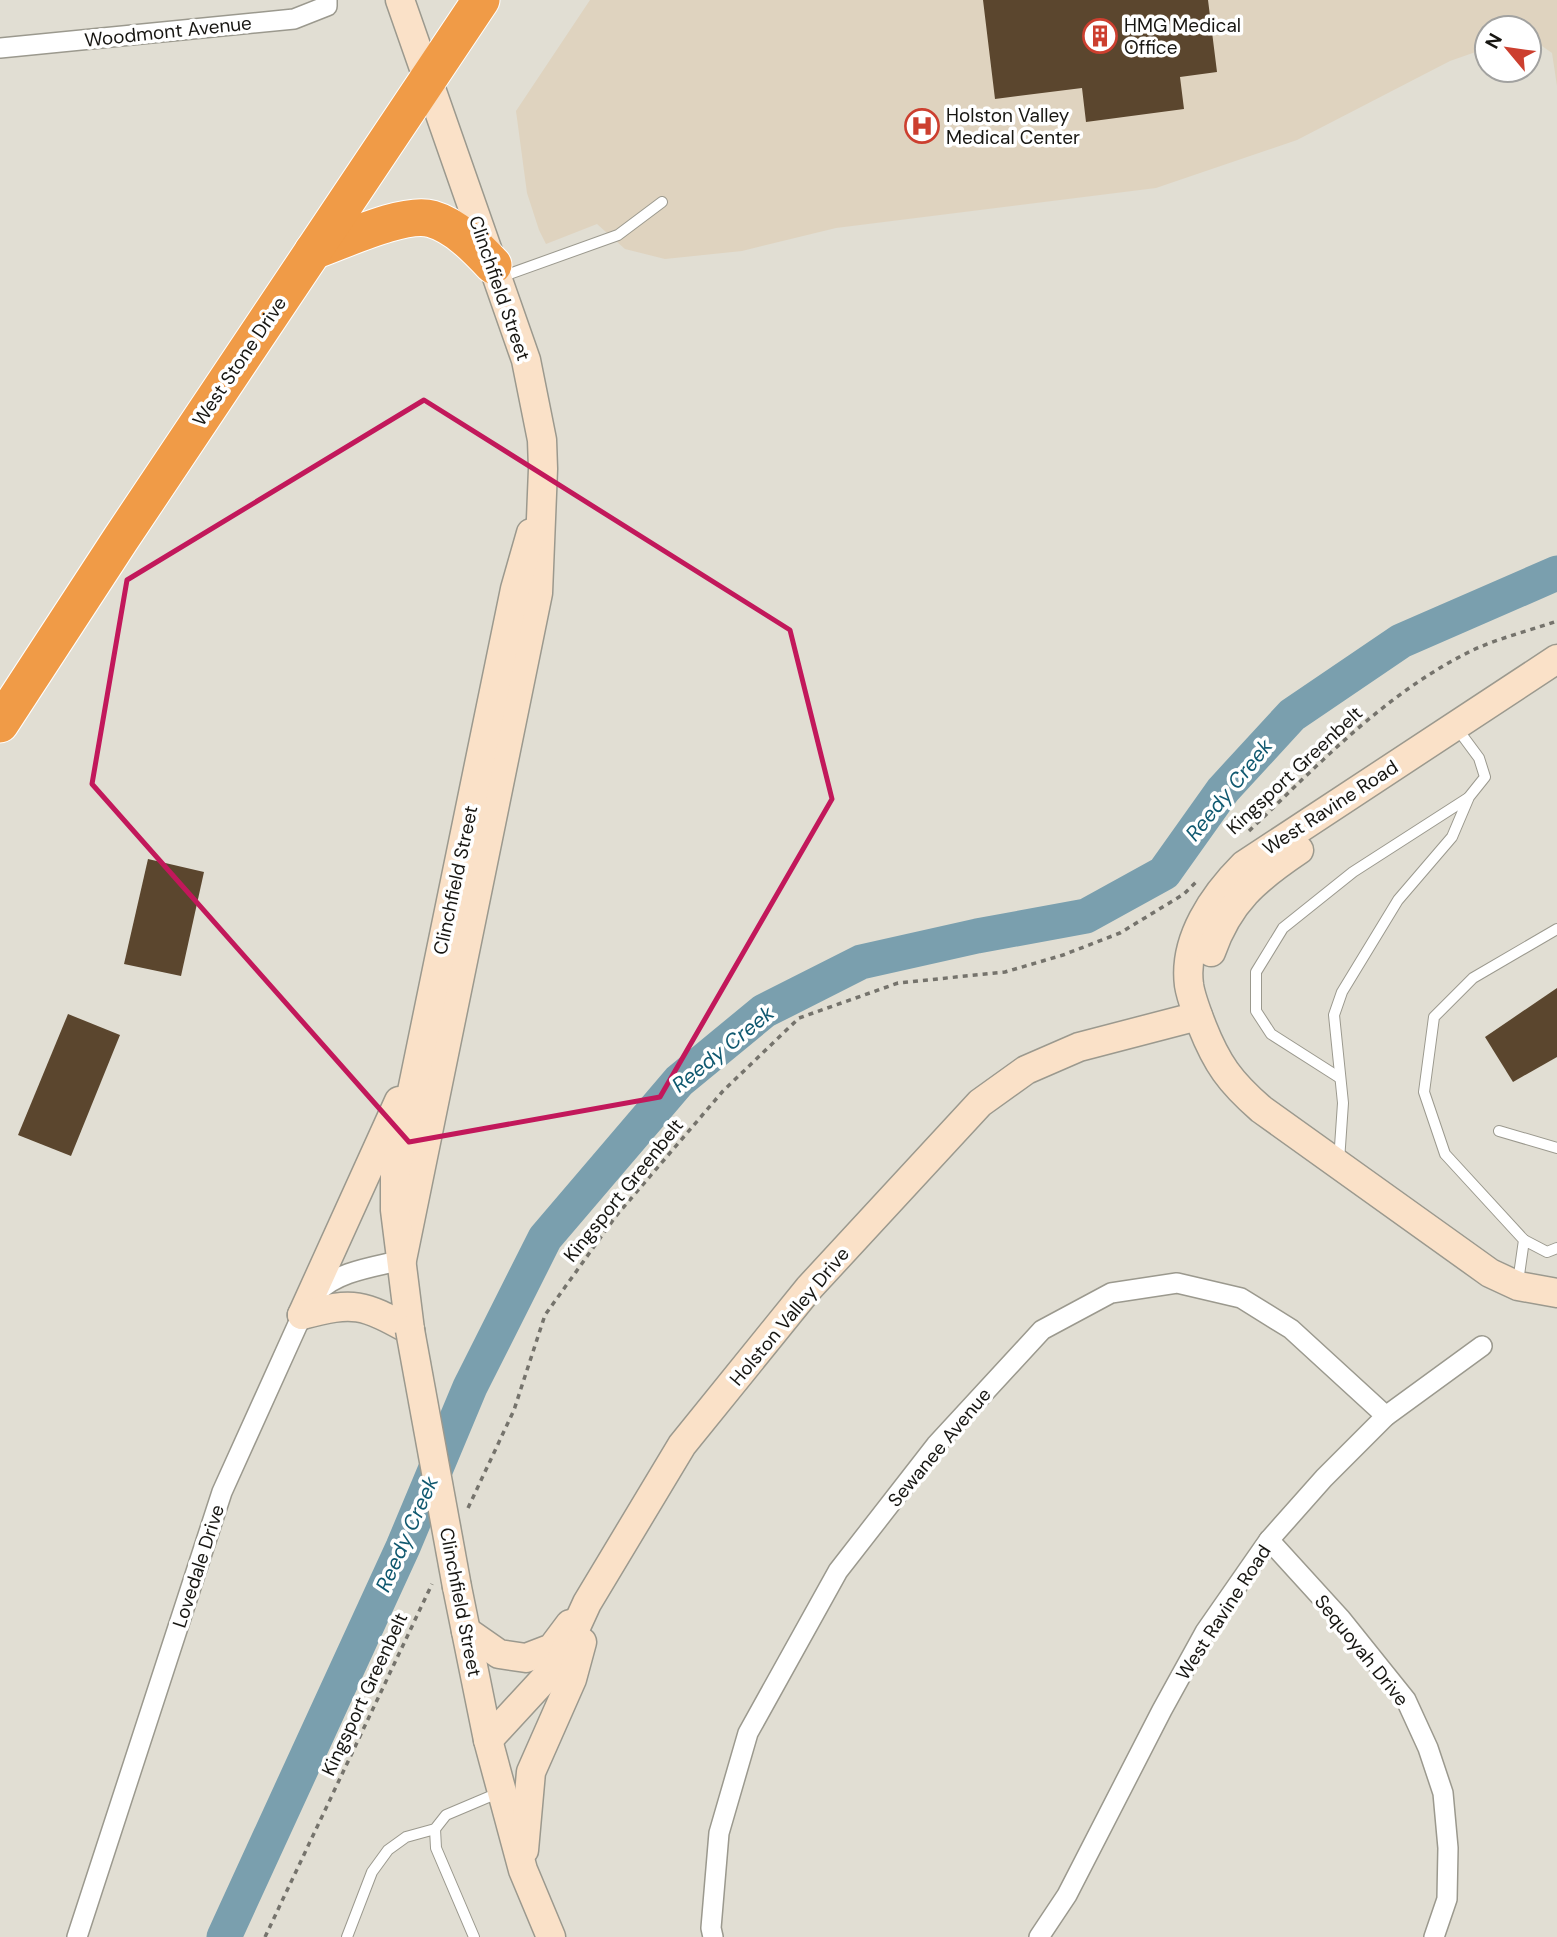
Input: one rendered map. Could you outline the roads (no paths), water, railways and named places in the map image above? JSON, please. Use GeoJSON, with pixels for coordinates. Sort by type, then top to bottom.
{"type":"FeatureCollection","features":[{"type":"Feature","properties":{"kind":"highway","name":"West Stone Drive"},"geometry":{"type":"LineString","coordinates":[[0,724],[481,0]]}},
{"type":"Feature","properties":{"kind":"highway"},"geometry":{"type":"LineString","coordinates":[[313,251],[406,218],[431,219],[447,226],[473,244],[495,272]]}},
{"type":"Feature","properties":{"kind":"main road","name":"Clinchfield Street"},"geometry":{"type":"LineString","coordinates":[[400,0],[526,360],[542,440],[538,593],[402,1260]]}},
{"type":"Feature","properties":{"kind":"main road","name":"Clinchfield Street"},"geometry":{"type":"LineString","coordinates":[[541,503],[514,589],[395,1174],[395,1210],[447,1580],[466,1631],[488,1740],[523,1870],[551,1937]]}},
{"type":"Feature","properties":{"kind":"main road","name":"West Ravine Road"},"geometry":{"type":"LineString","coordinates":[[1461,733],[1557,659]]}},
{"type":"Feature","properties":{"kind":"main road","name":"West Ravine Road"},"geometry":{"type":"LineString","coordinates":[[1557,682],[1461,733],[1244,865],[1229,880],[1200,925],[1191,956],[1189,984],[1213,1054],[1234,1085],[1261,1109],[1490,1273],[1518,1286],[1557,1293]]}},
{"type":"Feature","properties":{"kind":"main road","name":"Holston Valley Drive"},"geometry":{"type":"LineString","coordinates":[[488,1740],[560,1662],[592,1594],[682,1445],[809,1287],[980,1103],[1026,1070],[1079,1047],[1198,1016]]}},
{"type":"Feature","properties":{"kind":"main road"},"geometry":{"type":"LineString","coordinates":[[302,1315],[419,1057]]}},
{"type":"Feature","properties":{"kind":"main road"},"geometry":{"type":"LineString","coordinates":[[302,1315],[337,1306],[350,1306],[379,1313],[410,1331]]}},
{"type":"Feature","properties":{"kind":"main road"},"geometry":{"type":"LineString","coordinates":[[466,1631],[499,1654],[526,1658],[552,1648],[592,1594]]}},
{"type":"Feature","properties":{"kind":"main road"},"geometry":{"type":"LineString","coordinates":[[523,1870],[531,1772],[572,1679],[592,1594]]}},
{"type":"Feature","properties":{"kind":"street","name":"Woodmont Avenue"},"geometry":{"type":"LineString","coordinates":[[0,48],[293,19],[327,6],[327,0]]}},
{"type":"Feature","properties":{"kind":"street","name":"Lovedale Drive"},"geometry":{"type":"LineString","coordinates":[[77,1937],[222,1492],[302,1315],[318,1292],[330,1283],[345,1275],[402,1260]]}},
{"type":"Feature","properties":{"kind":"street","name":"Sewanee Avenue"},"geometry":{"type":"LineString","coordinates":[[713,1937],[711,1928],[719,1833],[748,1733],[838,1571],[936,1445],[1042,1330],[1111,1293],[1177,1283],[1241,1298],[1291,1329],[1386,1416]]}},
{"type":"Feature","properties":{"kind":"street","name":"West Ravine Road"},"geometry":{"type":"LineString","coordinates":[[1040,1937],[1067,1895],[1205,1632],[1269,1540],[1324,1478],[1386,1416],[1482,1346]]}},
{"type":"Feature","properties":{"kind":"street","name":"Sequoyah Drive"},"geometry":{"type":"LineString","coordinates":[[1269,1540],[1341,1619],[1406,1700],[1428,1748],[1443,1793],[1448,1848],[1447,1899],[1434,1937]]}},
{"type":"Feature","properties":{"kind":"lane"},"geometry":{"type":"LineString","coordinates":[[495,272],[618,236],[662,202]]}},
{"type":"Feature","properties":{"kind":"lane"},"geometry":{"type":"LineString","coordinates":[[1340,1078],[1271,1034],[1256,1011],[1256,972],[1283,928],[1353,872],[1469,797],[1485,778],[1479,758],[1461,733]]}},
{"type":"Feature","properties":{"kind":"lane"},"geometry":{"type":"LineString","coordinates":[[1339,1165],[1343,1103],[1334,1015],[1342,992],[1398,900],[1452,837],[1469,797]]}},
{"type":"Feature","properties":{"kind":"lane"},"geometry":{"type":"LineString","coordinates":[[1557,929],[1473,978],[1434,1017],[1424,1092],[1445,1154],[1524,1240],[1547,1252],[1557,1248]]}},
{"type":"Feature","properties":{"kind":"lane"},"geometry":{"type":"LineString","coordinates":[[1499,1131],[1557,1147]]}},
{"type":"Feature","properties":{"kind":"lane"},"geometry":{"type":"LineString","coordinates":[[1518,1286],[1524,1240]]}},
{"type":"Feature","properties":{"kind":"lane"},"geometry":{"type":"LineString","coordinates":[[347,1937],[372,1872],[388,1850],[406,1837],[435,1829],[446,1815],[502,1791]]}},
{"type":"Feature","properties":{"kind":"lane"},"geometry":{"type":"LineString","coordinates":[[435,1829],[436,1848],[474,1937]]}},
{"type":"Feature","properties":{"kind":"waterway","name":"Reedy Creek"},"geometry":{"type":"LineString","coordinates":[[224,1937],[403,1547],[470,1387],[545,1238],[679,1081],[764,1011],[861,962],[977,936],[1086,916],[1164,873],[1223,790],[1292,715],[1401,641],[1557,573]]}},
{"type":"Feature","properties":{"kind":"place","name":"HMG Medical Office"},"geometry":{"type":"Point","coordinates":[1100,36]}},
{"type":"Feature","properties":{"kind":"place","name":"Holston Valley Medical Center"},"geometry":{"type":"Point","coordinates":[922,126]}}]}
